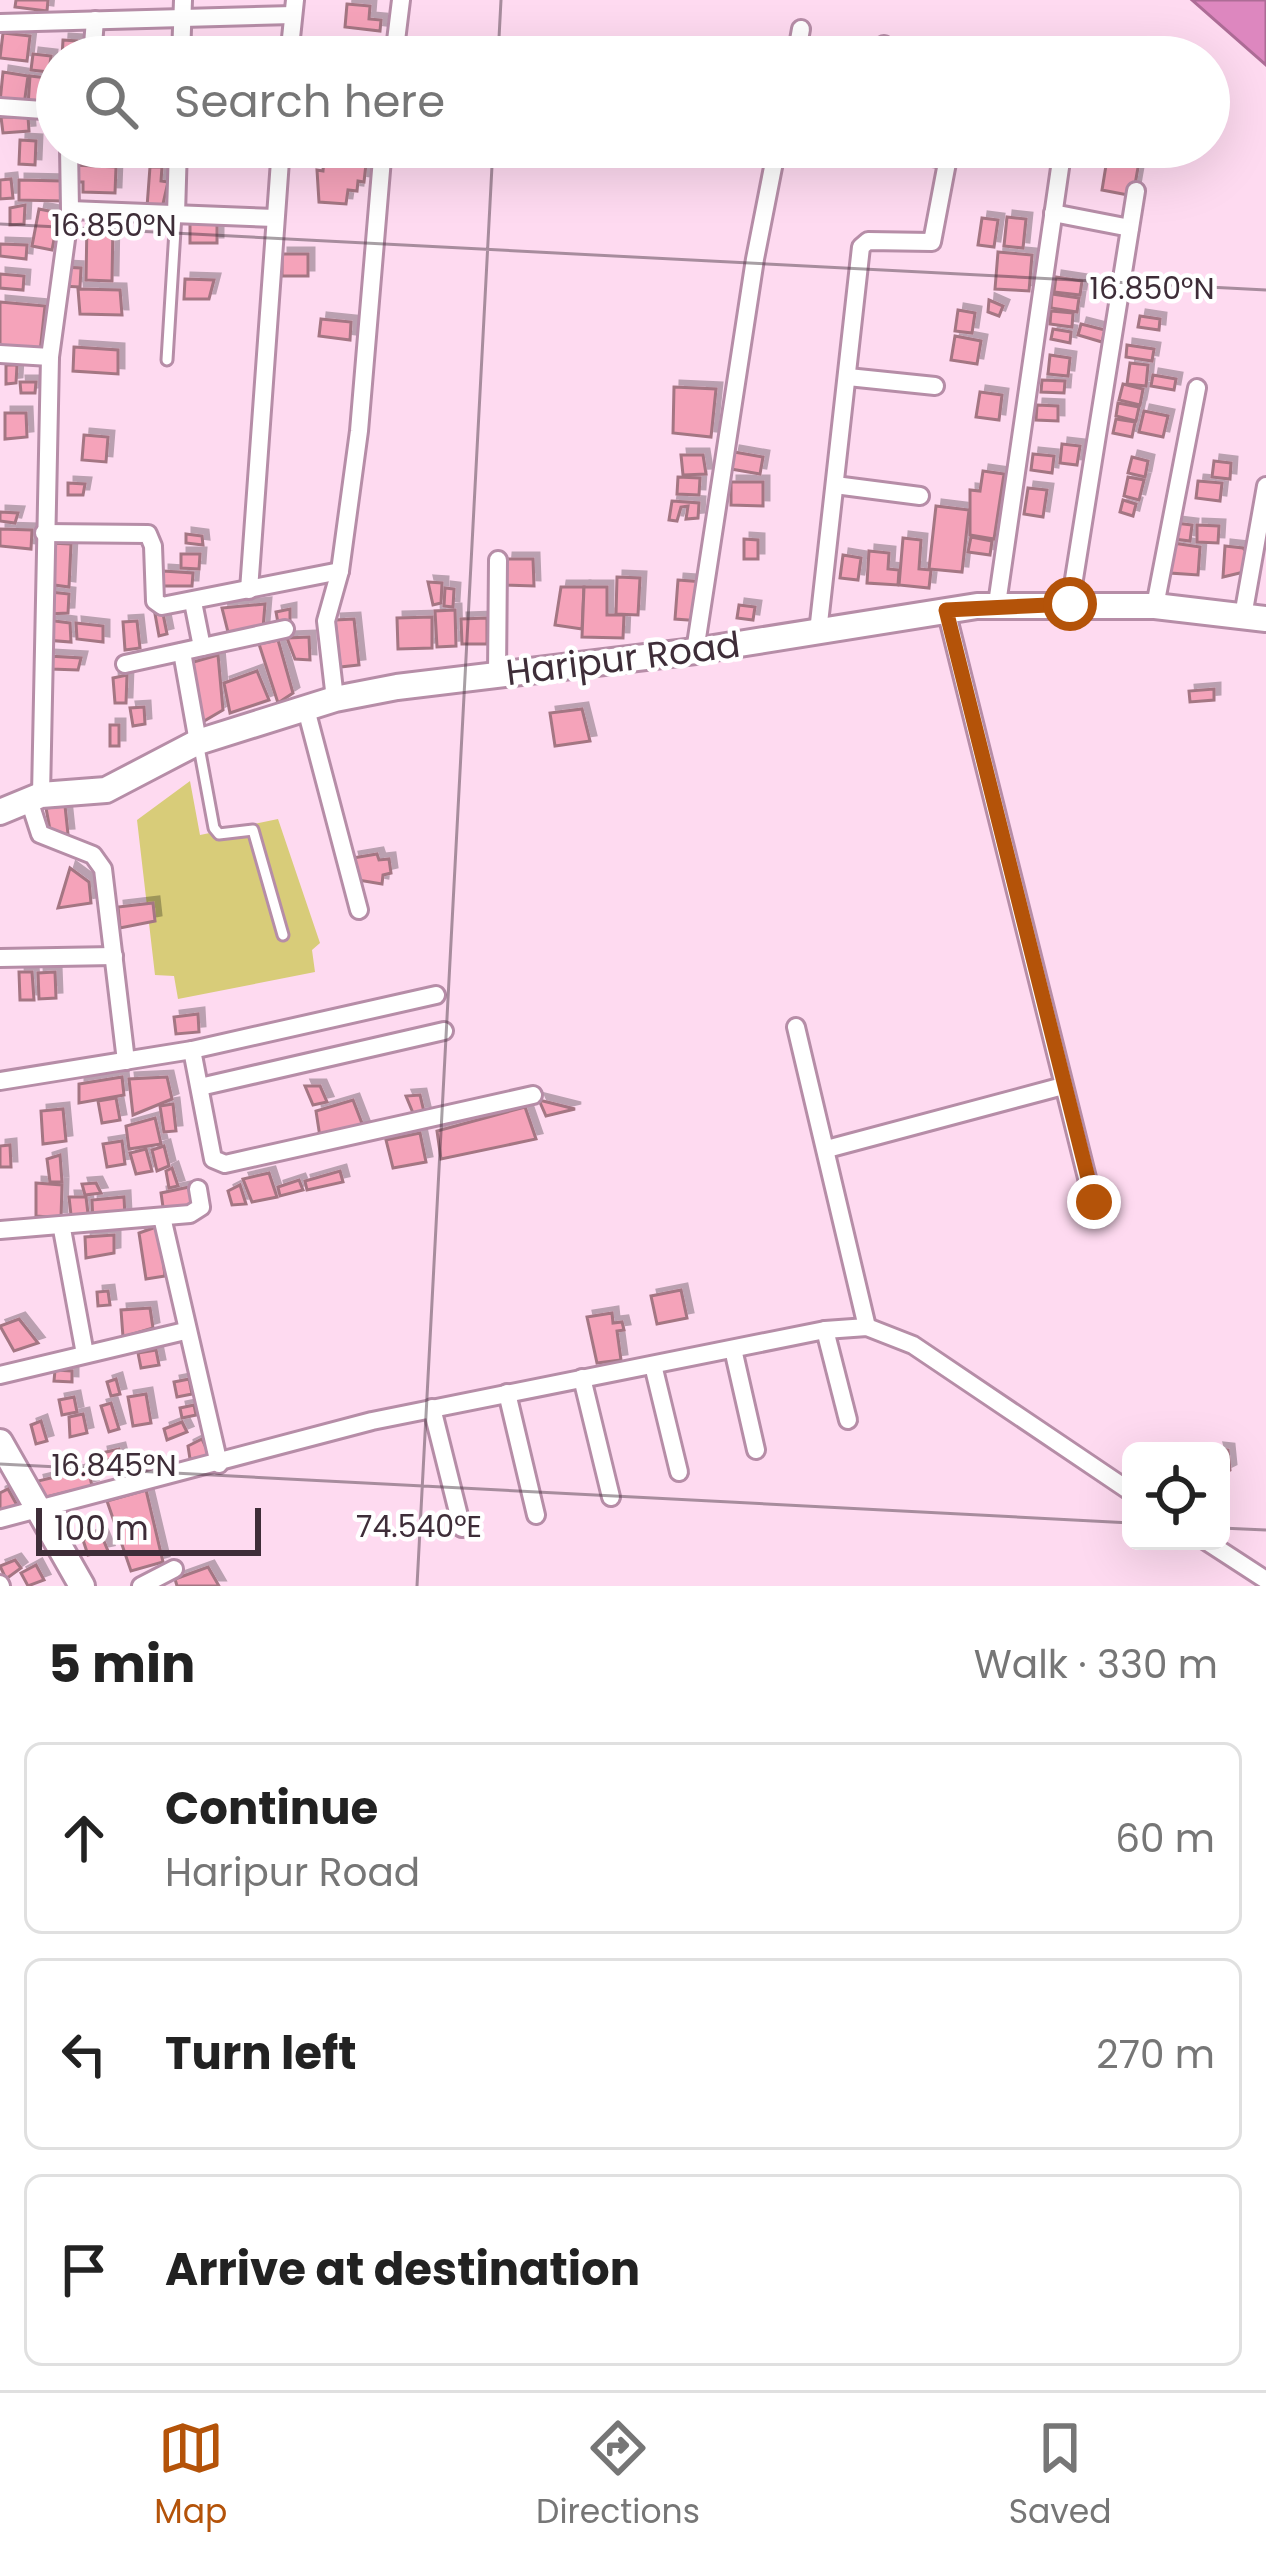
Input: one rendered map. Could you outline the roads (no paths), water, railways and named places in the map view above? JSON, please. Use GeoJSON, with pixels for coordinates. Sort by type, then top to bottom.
{"type":"FeatureCollection","features":[{"type":"Feature","properties":{"kind":"street"},"geometry":{"type":"LineString","coordinates":[[12,0],[5,22],[95,20],[183,9],[294,7]]}},
{"type":"Feature","properties":{"kind":"street"},"geometry":{"type":"LineString","coordinates":[[397,36],[401,0]]}},
{"type":"Feature","properties":{"kind":"street"},"geometry":{"type":"LineString","coordinates":[[94,36],[95,20]]}},
{"type":"Feature","properties":{"kind":"street"},"geometry":{"type":"LineString","coordinates":[[800,36],[802,29]]}},
{"type":"Feature","properties":{"kind":"street"},"geometry":{"type":"LineString","coordinates":[[0,107],[36,110]]}},
{"type":"Feature","properties":{"kind":"street"},"geometry":{"type":"LineString","coordinates":[[69,168],[70,210],[50,357],[35,798],[40,834],[100,860],[126,1061]]}},
{"type":"Feature","properties":{"kind":"street"},"geometry":{"type":"LineString","coordinates":[[176,214],[177,168]]}},
{"type":"Feature","properties":{"kind":"street"},"geometry":{"type":"LineString","coordinates":[[249,590],[279,168]]}},
{"type":"Feature","properties":{"kind":"street"},"geometry":{"type":"LineString","coordinates":[[335,699],[326,620],[340,571],[358,431],[381,168]]}},
{"type":"Feature","properties":{"kind":"street"},"geometry":{"type":"LineString","coordinates":[[695,651],[773,168]]}},
{"type":"Feature","properties":{"kind":"street"},"geometry":{"type":"LineString","coordinates":[[818,632],[862,244],[932,242],[946,168]]}},
{"type":"Feature","properties":{"kind":"street"},"geometry":{"type":"LineString","coordinates":[[997,604],[1060,168]]}},
{"type":"Feature","properties":{"kind":"street"},"geometry":{"type":"LineString","coordinates":[[1070,604],[1136,191]]}},
{"type":"Feature","properties":{"kind":"street"},"geometry":{"type":"LineString","coordinates":[[70,210],[275,218]]}},
{"type":"Feature","properties":{"kind":"street"},"geometry":{"type":"LineString","coordinates":[[1053,213],[1130,228]]}},
{"type":"Feature","properties":{"kind":"street"},"geometry":{"type":"LineString","coordinates":[[0,354],[50,357]]}},
{"type":"Feature","properties":{"kind":"street"},"geometry":{"type":"LineString","coordinates":[[848,377],[935,386]]}},
{"type":"Feature","properties":{"kind":"street"},"geometry":{"type":"LineString","coordinates":[[1155,606],[1197,388]]}},
{"type":"Feature","properties":{"kind":"street"},"geometry":{"type":"LineString","coordinates":[[835,485],[920,496]]}},
{"type":"Feature","properties":{"kind":"street"},"geometry":{"type":"LineString","coordinates":[[1254,617],[1266,486]]}},
{"type":"Feature","properties":{"kind":"street"},"geometry":{"type":"LineString","coordinates":[[44,533],[142,531],[152,539],[157,604],[193,602],[340,571]]}},
{"type":"Feature","properties":{"kind":"street"},"geometry":{"type":"LineString","coordinates":[[497,674],[498,560]]}},
{"type":"Feature","properties":{"kind":"street"},"geometry":{"type":"LineString","coordinates":[[193,602],[202,647]]}},
{"type":"Feature","properties":{"kind":"street","name":"Haripur Road"},"geometry":{"type":"LineString","coordinates":[[0,812],[35,798],[118,786],[199,742],[335,699],[695,651],[997,604],[1155,606],[1254,617]]}},
{"type":"Feature","properties":{"kind":"street"},"geometry":{"type":"LineString","coordinates":[[946,610],[1094,1202]]}},
{"type":"Feature","properties":{"kind":"street"},"geometry":{"type":"LineString","coordinates":[[125,664],[285,629]]}},
{"type":"Feature","properties":{"kind":"street"},"geometry":{"type":"LineString","coordinates":[[182,652],[199,742]]}},
{"type":"Feature","properties":{"kind":"street"},"geometry":{"type":"LineString","coordinates":[[306,709],[359,910]]}},
{"type":"Feature","properties":{"kind":"street"},"geometry":{"type":"LineString","coordinates":[[0,958],[114,956]]}},
{"type":"Feature","properties":{"kind":"street"},"geometry":{"type":"LineString","coordinates":[[0,1081],[192,1050],[436,995]]}},
{"type":"Feature","properties":{"kind":"street"},"geometry":{"type":"LineString","coordinates":[[796,1027],[867,1327]]}},
{"type":"Feature","properties":{"kind":"street"},"geometry":{"type":"LineString","coordinates":[[200,1087],[444,1030]]}},
{"type":"Feature","properties":{"kind":"street"},"geometry":{"type":"LineString","coordinates":[[192,1050],[213,1159],[225,1164],[533,1095]]}},
{"type":"Feature","properties":{"kind":"street"},"geometry":{"type":"LineString","coordinates":[[826,1148],[1063,1085]]}},
{"type":"Feature","properties":{"kind":"street"},"geometry":{"type":"LineString","coordinates":[[0,1230],[62,1229],[196,1212],[201,1207],[198,1189]]}},
{"type":"Feature","properties":{"kind":"street"},"geometry":{"type":"LineString","coordinates":[[162,1216],[219,1464]]}},
{"type":"Feature","properties":{"kind":"street"},"geometry":{"type":"LineString","coordinates":[[62,1229],[85,1354]]}},
{"type":"Feature","properties":{"kind":"street"},"geometry":{"type":"LineString","coordinates":[[0,1519],[432,1408],[825,1330],[867,1327],[913,1345],[1122,1486]]}},
{"type":"Feature","properties":{"kind":"street"},"geometry":{"type":"LineString","coordinates":[[825,1330],[848,1420]]}},
{"type":"Feature","properties":{"kind":"street"},"geometry":{"type":"LineString","coordinates":[[0,1375],[185,1331]]}},
{"type":"Feature","properties":{"kind":"street"},"geometry":{"type":"LineString","coordinates":[[733,1349],[756,1450]]}},
{"type":"Feature","properties":{"kind":"street"},"geometry":{"type":"LineString","coordinates":[[653,1365],[679,1472]]}},
{"type":"Feature","properties":{"kind":"street"},"geometry":{"type":"LineString","coordinates":[[582,1378],[611,1497]]}},
{"type":"Feature","properties":{"kind":"street"},"geometry":{"type":"LineString","coordinates":[[507,1393],[536,1515]]}},
{"type":"Feature","properties":{"kind":"street"},"geometry":{"type":"LineString","coordinates":[[432,1408],[462,1528]]}},
{"type":"Feature","properties":{"kind":"street"},"geometry":{"type":"LineString","coordinates":[[0,1442],[82,1586]]}},
{"type":"Feature","properties":{"kind":"street"},"geometry":{"type":"LineString","coordinates":[[1220,1550],[1266,1580]]}},
{"type":"Feature","properties":{"kind":"street"},"geometry":{"type":"LineString","coordinates":[[141,1586],[173,1569]]}},
{"type":"Feature","properties":{"kind":"lane"},"geometry":{"type":"LineString","coordinates":[[95,20],[96,0]]}},
{"type":"Feature","properties":{"kind":"lane"},"geometry":{"type":"LineString","coordinates":[[167,360],[176,214]]}},
{"type":"Feature","properties":{"kind":"lane"},"geometry":{"type":"LineString","coordinates":[[199,742],[214,828],[220,834],[253,830],[283,935]]}}]}
